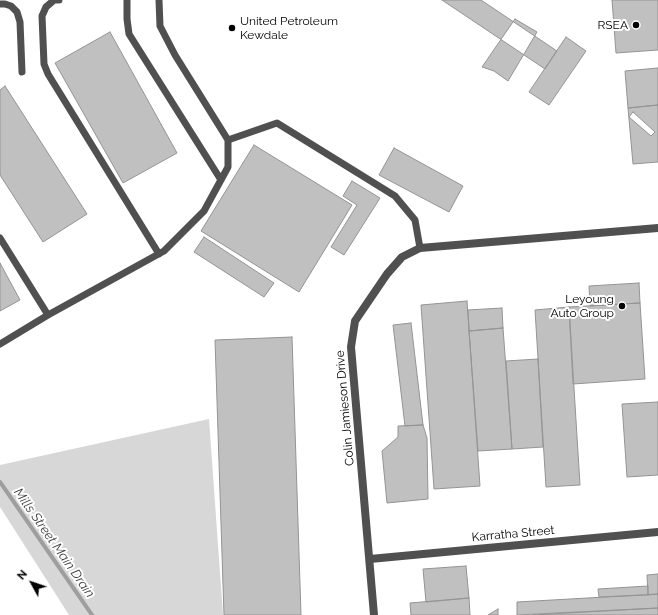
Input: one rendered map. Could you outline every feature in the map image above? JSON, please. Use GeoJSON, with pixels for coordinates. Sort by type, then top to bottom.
{"type":"FeatureCollection","features":[{"type":"Feature","properties":{"kind":"street","name":"Colin Jamieson Drive"},"geometry":{"type":"LineString","coordinates":[[374,615],[351,347],[355,321],[387,274],[402,257],[420,248],[658,228]]}},
{"type":"Feature","properties":{"kind":"street","name":"Karratha Street"},"geometry":{"type":"LineString","coordinates":[[370,559],[658,532]]}},
{"type":"Feature","properties":{"kind":"lane"},"geometry":{"type":"LineString","coordinates":[[59,0],[54,0],[46,7],[42,16],[44,64],[48,74],[159,254]]}},
{"type":"Feature","properties":{"kind":"lane"},"geometry":{"type":"LineString","coordinates":[[127,0],[126,19],[129,34],[221,180]]}},
{"type":"Feature","properties":{"kind":"lane"},"geometry":{"type":"LineString","coordinates":[[0,344],[48,315],[164,251],[204,211],[228,167],[228,140],[175,55],[160,26],[159,0]]}},
{"type":"Feature","properties":{"kind":"lane"},"geometry":{"type":"LineString","coordinates":[[0,4],[11,6],[17,12],[20,22],[22,72]]}},
{"type":"Feature","properties":{"kind":"lane"},"geometry":{"type":"LineString","coordinates":[[228,140],[277,123],[395,196],[415,220],[420,248]]}},
{"type":"Feature","properties":{"kind":"lane"},"geometry":{"type":"LineString","coordinates":[[0,238],[48,315]]}},
{"type":"Feature","properties":{"kind":"shaded area"},"geometry":{"type":"Polygon","coordinates":[[[209,419],[223,615],[69,615],[0,507],[0,465],[209,419]]]}},
{"type":"Feature","properties":{"kind":"building"},"geometry":{"type":"Polygon","coordinates":[[[442,0],[481,0],[557,51],[545,69],[442,0]]]}},
{"type":"Feature","properties":{"kind":"building","name":"RSEA"},"geometry":{"type":"Polygon","coordinates":[[[612,0],[658,0],[658,50],[616,53],[612,0]]]}},
{"type":"Feature","properties":{"kind":"building"},"geometry":{"type":"Polygon","coordinates":[[[515,19],[537,32],[508,81],[494,71],[482,67],[515,19]]]}},
{"type":"Feature","properties":{"kind":"building"},"geometry":{"type":"Polygon","coordinates":[[[110,32],[177,153],[123,183],[55,63],[110,32]]]}},
{"type":"Feature","properties":{"kind":"building"},"geometry":{"type":"Polygon","coordinates":[[[566,37],[586,51],[549,105],[529,92],[566,37]]]}},
{"type":"Feature","properties":{"kind":"building"},"geometry":{"type":"Polygon","coordinates":[[[658,68],[658,105],[628,108],[625,71],[658,68]]]}},
{"type":"Feature","properties":{"kind":"building"},"geometry":{"type":"Polygon","coordinates":[[[5,86],[87,214],[43,242],[0,175],[0,90],[5,86]]]}},
{"type":"Feature","properties":{"kind":"building"},"geometry":{"type":"Polygon","coordinates":[[[658,105],[658,162],[633,164],[628,108],[658,105]]]}},
{"type":"Feature","properties":{"kind":"building"},"geometry":{"type":"Polygon","coordinates":[[[633,112],[655,132],[651,136],[629,117],[633,112]]]}},
{"type":"Feature","properties":{"kind":"building"},"geometry":{"type":"Polygon","coordinates":[[[254,145],[352,205],[299,292],[201,231],[254,145]]]}},
{"type":"Feature","properties":{"kind":"building"},"geometry":{"type":"Polygon","coordinates":[[[394,148],[463,186],[449,212],[379,175],[394,148]]]}},
{"type":"Feature","properties":{"kind":"building"},"geometry":{"type":"Polygon","coordinates":[[[352,181],[380,198],[344,255],[331,247],[357,205],[343,196],[352,181]]]}},
{"type":"Feature","properties":{"kind":"building"},"geometry":{"type":"Polygon","coordinates":[[[204,237],[274,283],[264,297],[194,252],[204,237]]]}},
{"type":"Feature","properties":{"kind":"building"},"geometry":{"type":"Polygon","coordinates":[[[0,263],[20,300],[0,311],[0,263]]]}},
{"type":"Feature","properties":{"kind":"building"},"geometry":{"type":"Polygon","coordinates":[[[639,283],[640,303],[590,306],[589,286],[639,283]]]}},
{"type":"Feature","properties":{"kind":"building"},"geometry":{"type":"Polygon","coordinates":[[[467,301],[480,486],[434,489],[421,305],[467,301]]]}},
{"type":"Feature","properties":{"kind":"building"},"geometry":{"type":"Polygon","coordinates":[[[640,303],[645,379],[573,384],[569,307],[640,303]]]}},
{"type":"Feature","properties":{"kind":"building"},"geometry":{"type":"Polygon","coordinates":[[[569,307],[580,485],[546,487],[535,310],[569,307]]]}},
{"type":"Feature","properties":{"kind":"building"},"geometry":{"type":"Polygon","coordinates":[[[502,308],[503,328],[469,331],[468,310],[502,308]]]}},
{"type":"Feature","properties":{"kind":"building"},"geometry":{"type":"Polygon","coordinates":[[[411,323],[423,425],[405,426],[393,325],[411,323]]]}},
{"type":"Feature","properties":{"kind":"building"},"geometry":{"type":"Polygon","coordinates":[[[503,328],[512,449],[478,451],[469,331],[503,328]]]}},
{"type":"Feature","properties":{"kind":"building"},"geometry":{"type":"Polygon","coordinates":[[[292,337],[301,615],[224,615],[215,340],[292,337]]]}},
{"type":"Feature","properties":{"kind":"building"},"geometry":{"type":"Polygon","coordinates":[[[538,359],[543,447],[512,449],[506,361],[538,359]]]}},
{"type":"Feature","properties":{"kind":"building"},"geometry":{"type":"Polygon","coordinates":[[[658,402],[658,475],[627,477],[622,404],[658,402]]]}},
{"type":"Feature","properties":{"kind":"building"},"geometry":{"type":"Polygon","coordinates":[[[423,425],[427,438],[428,499],[387,503],[382,451],[398,437],[398,426],[423,425]]]}},
{"type":"Feature","properties":{"kind":"building"},"geometry":{"type":"Polygon","coordinates":[[[466,566],[469,598],[426,602],[423,569],[466,566]]]}},
{"type":"Feature","properties":{"kind":"building"},"geometry":{"type":"Polygon","coordinates":[[[658,574],[658,594],[648,595],[647,575],[658,574]]]}},
{"type":"Feature","properties":{"kind":"building"},"geometry":{"type":"Polygon","coordinates":[[[648,586],[648,595],[599,597],[598,589],[648,586]]]}},
{"type":"Feature","properties":{"kind":"building"},"geometry":{"type":"Polygon","coordinates":[[[658,594],[658,608],[517,615],[517,602],[658,594]]]}},
{"type":"Feature","properties":{"kind":"building"},"geometry":{"type":"Polygon","coordinates":[[[469,598],[470,615],[411,615],[410,603],[469,598]]]}},
{"type":"Feature","properties":{"kind":"building"},"geometry":{"type":"Polygon","coordinates":[[[658,608],[658,615],[532,615],[658,608]]]}},
{"type":"Feature","properties":{"kind":"building"},"geometry":{"type":"Polygon","coordinates":[[[498,609],[498,615],[488,615],[498,609]]]}},
{"type":"Feature","properties":{"kind":"waterway","name":"Mills Street Main Drain"},"geometry":{"type":"LineString","coordinates":[[0,482],[92,615]]}},
{"type":"Feature","properties":{"kind":"place","name":"RSEA"},"geometry":{"type":"Point","coordinates":[636,25]}},
{"type":"Feature","properties":{"kind":"place","name":"United Petroleum Kewdale"},"geometry":{"type":"Point","coordinates":[232,28]}},
{"type":"Feature","properties":{"kind":"place","name":"Leyoung Auto Group"},"geometry":{"type":"Point","coordinates":[622,306]}}]}
